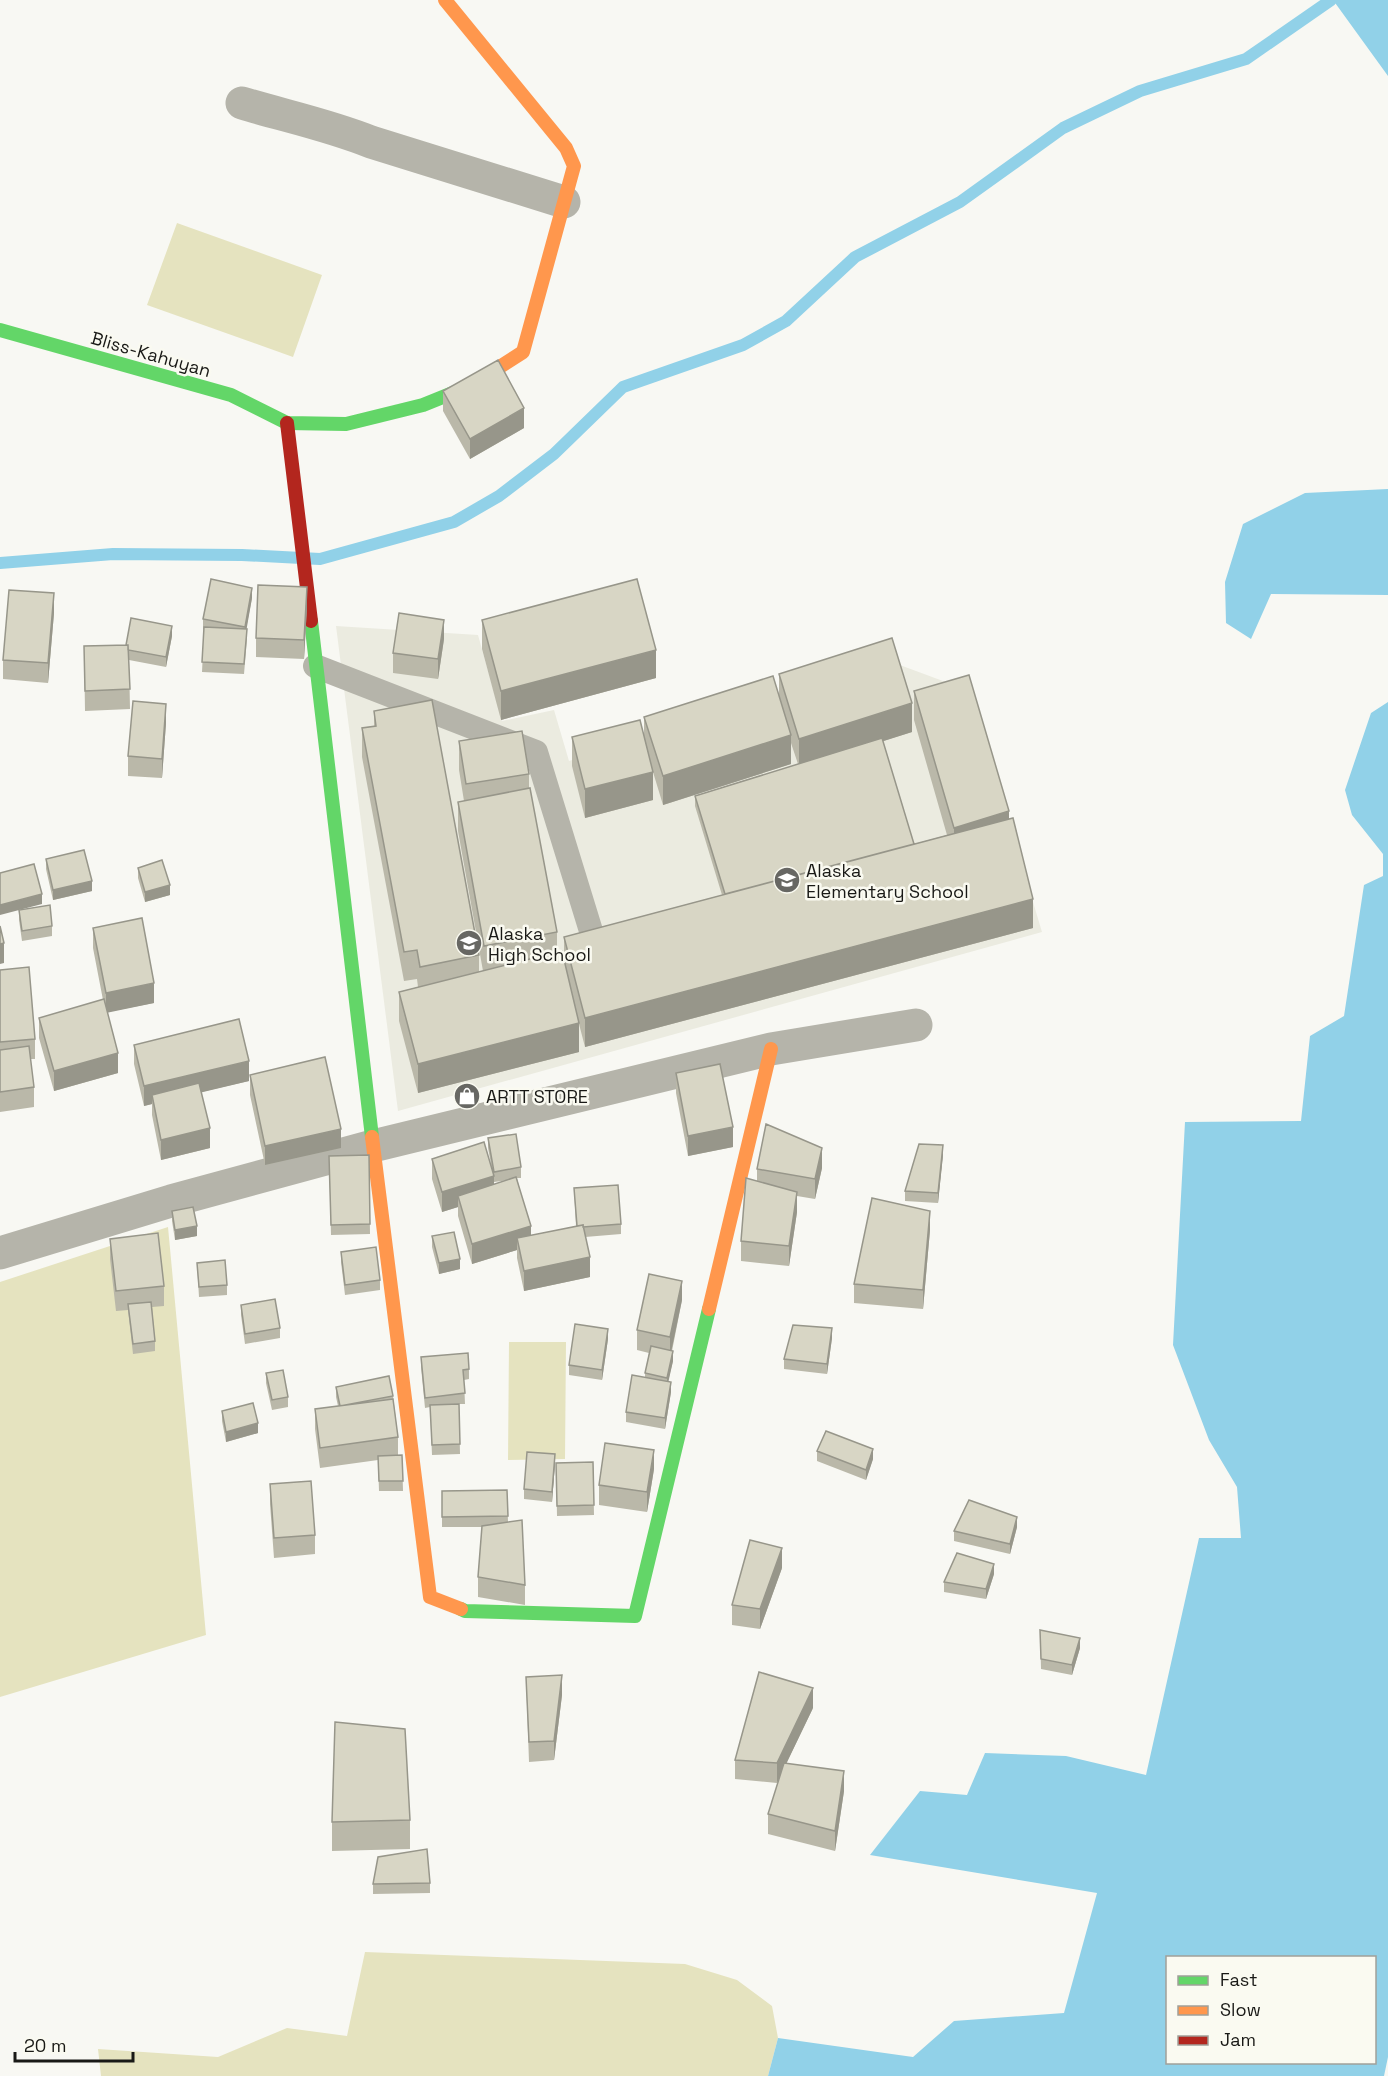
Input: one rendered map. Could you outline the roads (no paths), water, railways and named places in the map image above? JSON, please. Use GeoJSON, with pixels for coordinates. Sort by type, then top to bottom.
{"type":"FeatureCollection","features":[{"type":"Feature","properties":{"kind":"street"},"geometry":{"type":"LineString","coordinates":[[445,0],[566,148],[574,166],[522,352],[467,388],[423,405],[346,424],[288,423],[373,1146],[430,1597],[465,1611],[635,1616],[771,1050]]}},
{"type":"Feature","properties":{"kind":"street"},"geometry":{"type":"LineString","coordinates":[[242,103],[343,130],[379,145],[564,202]]}},
{"type":"Feature","properties":{"kind":"street","name":"Bliss-Kahuyan"},"geometry":{"type":"LineString","coordinates":[[0,330],[231,395],[288,423]]}},
{"type":"Feature","properties":{"kind":"street"},"geometry":{"type":"LineString","coordinates":[[0,1253],[171,1201],[373,1146],[771,1050],[916,1025]]}},
{"type":"Feature","properties":{"kind":"lane"},"geometry":{"type":"LineString","coordinates":[[315,666],[536,752],[591,931]]}},
{"type":"Feature","properties":{"kind":"water"},"geometry":{"type":"Polygon","coordinates":[[[1333,0],[1388,0],[1388,76],[1333,0]]]}},
{"type":"Feature","properties":{"kind":"water"},"geometry":{"type":"Polygon","coordinates":[[[1388,489],[1388,595],[1271,594],[1251,639],[1226,623],[1225,582],[1243,524],[1305,493],[1388,489]]]}},
{"type":"Feature","properties":{"kind":"water"},"geometry":{"type":"Polygon","coordinates":[[[1388,702],[1388,2057],[1384,2076],[768,2076],[778,2038],[913,2057],[954,2021],[1064,2013],[1097,1893],[870,1855],[920,1791],[967,1795],[985,1753],[1066,1756],[1146,1775],[1199,1538],[1241,1538],[1237,1487],[1209,1440],[1173,1345],[1185,1122],[1301,1121],[1310,1036],[1344,1016],[1364,885],[1383,876],[1383,854],[1352,815],[1345,790],[1371,713],[1388,702]]]}},
{"type":"Feature","properties":{"kind":"waterway"},"geometry":{"type":"LineString","coordinates":[[0,563],[113,554],[242,555],[320,559],[454,522],[499,496],[554,454],[623,387],[743,345],[786,321],[855,257],[960,202],[1063,128],[1140,91],[1246,59],[1331,0]]}},
{"type":"Feature","properties":{"kind":"place","name":"Alaska Elementary School"},"geometry":{"type":"Point","coordinates":[787,880]}},
{"type":"Feature","properties":{"kind":"place","name":"Alaska High School"},"geometry":{"type":"Point","coordinates":[469,943]}},
{"type":"Feature","properties":{"kind":"place","name":"ARTT STORE"},"geometry":{"type":"Point","coordinates":[467,1096]}}]}
